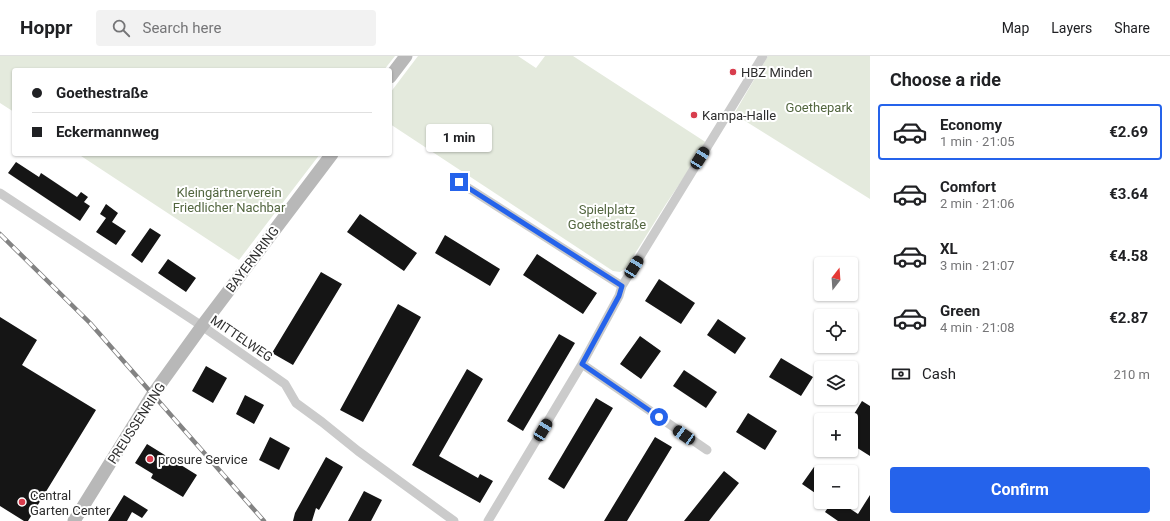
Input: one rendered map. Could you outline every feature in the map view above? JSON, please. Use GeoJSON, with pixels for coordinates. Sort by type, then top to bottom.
{"type":"FeatureCollection","features":[{"type":"Feature","properties":{"kind":"street"},"geometry":{"type":"LineString","coordinates":[[392,74],[406,56]]}},
{"type":"Feature","properties":{"kind":"street"},"geometry":{"type":"LineString","coordinates":[[488,521],[582,364],[619,296],[622,286],[763,56]]}},
{"type":"Feature","properties":{"kind":"street","name":"BAYERNRING"},"geometry":{"type":"LineString","coordinates":[[202,326],[330,156]]}},
{"type":"Feature","properties":{"kind":"street"},"geometry":{"type":"LineString","coordinates":[[459,182],[622,286]]}},
{"type":"Feature","properties":{"kind":"street","name":"MITTELWEG"},"geometry":{"type":"LineString","coordinates":[[0,193],[202,326],[285,384],[296,403],[358,451],[454,521]]}},
{"type":"Feature","properties":{"kind":"street","name":"PREUSSENRING"},"geometry":{"type":"LineString","coordinates":[[74,521],[153,394],[202,326]]}},
{"type":"Feature","properties":{"kind":"street"},"geometry":{"type":"LineString","coordinates":[[582,364],[707,450]]}},
{"type":"Feature","properties":{"kind":"green space"},"geometry":{"type":"Polygon","coordinates":[[[0,56],[395,56],[386,68],[12,68],[12,111],[0,103],[0,56]]]}},
{"type":"Feature","properties":{"kind":"green space","name":"Spielplatz Goethestraße"},"geometry":{"type":"Polygon","coordinates":[[[418,56],[518,56],[536,68],[545,56],[573,56],[707,143],[666,204],[626,268],[620,272],[613,271],[392,125],[392,90],[418,56]]]}},
{"type":"Feature","properties":{"kind":"green space","name":"Goethepark"},"geometry":{"type":"Polygon","coordinates":[[[768,56],[870,56],[870,199],[734,114],[768,56]]]}},
{"type":"Feature","properties":{"kind":"green space","name":"Kleingärtnerverein Friedlicher Nachbar"},"geometry":{"type":"Polygon","coordinates":[[[81,156],[318,156],[239,260],[81,156]]]}},
{"type":"Feature","properties":{"kind":"building"},"geometry":{"type":"Polygon","coordinates":[[[16,162],[39,177],[41,173],[77,197],[81,192],[88,197],[84,202],[90,206],[80,221],[8,173],[16,162]]]}},
{"type":"Feature","properties":{"kind":"building"},"geometry":{"type":"Polygon","coordinates":[[[106,204],[118,213],[112,222],[126,231],[116,245],[96,232],[106,218],[100,214],[106,204]]]}},
{"type":"Feature","properties":{"kind":"building"},"geometry":{"type":"Polygon","coordinates":[[[360,214],[417,253],[404,271],[347,232],[360,214]]]}},
{"type":"Feature","properties":{"kind":"building"},"geometry":{"type":"Polygon","coordinates":[[[150,228],[161,235],[142,263],[131,255],[150,228]]]}},
{"type":"Feature","properties":{"kind":"building"},"geometry":{"type":"Polygon","coordinates":[[[445,235],[500,269],[490,286],[435,253],[445,235]]]}},
{"type":"Feature","properties":{"kind":"building"},"geometry":{"type":"Polygon","coordinates":[[[537,254],[597,293],[583,314],[523,275],[537,254]]]}},
{"type":"Feature","properties":{"kind":"building"},"geometry":{"type":"Polygon","coordinates":[[[168,259],[196,278],[186,292],[158,273],[168,259]]]}},
{"type":"Feature","properties":{"kind":"building"},"geometry":{"type":"Polygon","coordinates":[[[321,272],[342,284],[293,365],[272,353],[321,272]]]}},
{"type":"Feature","properties":{"kind":"building"},"geometry":{"type":"Polygon","coordinates":[[[659,279],[695,303],[681,324],[645,301],[659,279]]]}},
{"type":"Feature","properties":{"kind":"building"},"geometry":{"type":"Polygon","coordinates":[[[398,304],[421,317],[363,422],[340,410],[398,304]]]}},
{"type":"Feature","properties":{"kind":"building"},"geometry":{"type":"Polygon","coordinates":[[[0,317],[37,340],[22,365],[96,410],[28,521],[24,521],[0,506],[0,317]]]}},
{"type":"Feature","properties":{"kind":"building"},"geometry":{"type":"Polygon","coordinates":[[[718,319],[746,338],[735,354],[707,335],[718,319]]]}},
{"type":"Feature","properties":{"kind":"building"},"geometry":{"type":"Polygon","coordinates":[[[559,334],[575,343],[523,431],[507,421],[559,334]]]}},
{"type":"Feature","properties":{"kind":"building"},"geometry":{"type":"Polygon","coordinates":[[[640,336],[661,351],[641,379],[620,364],[640,336]]]}},
{"type":"Feature","properties":{"kind":"building"},"geometry":{"type":"Polygon","coordinates":[[[781,358],[813,377],[801,396],[769,377],[781,358]]]}},
{"type":"Feature","properties":{"kind":"building"},"geometry":{"type":"Polygon","coordinates":[[[206,366],[227,378],[213,403],[192,391],[206,366]]]}},
{"type":"Feature","properties":{"kind":"building"},"geometry":{"type":"Polygon","coordinates":[[[467,369],[483,379],[439,456],[478,478],[480,474],[493,481],[480,503],[412,465],[467,369]]]}},
{"type":"Feature","properties":{"kind":"building"},"geometry":{"type":"Polygon","coordinates":[[[684,370],[717,392],[706,408],[673,386],[684,370]]]}},
{"type":"Feature","properties":{"kind":"building"},"geometry":{"type":"Polygon","coordinates":[[[245,395],[264,405],[254,424],[236,414],[245,395]]]}},
{"type":"Feature","properties":{"kind":"building"},"geometry":{"type":"Polygon","coordinates":[[[596,398],[613,408],[564,489],[548,479],[596,398]]]}},
{"type":"Feature","properties":{"kind":"building"},"geometry":{"type":"Polygon","coordinates":[[[862,401],[870,406],[870,456],[858,448],[858,413],[855,413],[862,401]]]}},
{"type":"Feature","properties":{"kind":"building"},"geometry":{"type":"Polygon","coordinates":[[[748,413],[777,431],[765,450],[736,432],[748,413]]]}},
{"type":"Feature","properties":{"kind":"building"},"geometry":{"type":"Polygon","coordinates":[[[270,437],[290,448],[279,470],[259,460],[270,437]]]}},
{"type":"Feature","properties":{"kind":"building"},"geometry":{"type":"Polygon","coordinates":[[[655,437],[672,447],[627,521],[604,521],[655,437]]]}},
{"type":"Feature","properties":{"kind":"building"},"geometry":{"type":"Polygon","coordinates":[[[147,444],[197,475],[183,497],[151,478],[153,474],[135,463],[147,444]]]}},
{"type":"Feature","properties":{"kind":"building"},"geometry":{"type":"Polygon","coordinates":[[[326,457],[343,467],[319,510],[316,508],[312,521],[293,521],[295,513],[326,457]]]}},
{"type":"Feature","properties":{"kind":"building"},"geometry":{"type":"Polygon","coordinates":[[[814,467],[814,492],[802,484],[814,467]]]}},
{"type":"Feature","properties":{"kind":"building"},"geometry":{"type":"Polygon","coordinates":[[[724,471],[739,483],[709,521],[684,521],[724,471]]]}},
{"type":"Feature","properties":{"kind":"building"},"geometry":{"type":"Polygon","coordinates":[[[364,491],[382,500],[371,521],[348,521],[364,491]]]}},
{"type":"Feature","properties":{"kind":"building"},"geometry":{"type":"Polygon","coordinates":[[[124,495],[148,510],[142,518],[132,512],[127,521],[108,521],[124,495]]]}},
{"type":"Feature","properties":{"kind":"building"},"geometry":{"type":"Polygon","coordinates":[[[870,495],[870,521],[838,521],[825,512],[827,509],[850,509],[858,514],[870,495]]]}},
{"type":"Feature","properties":{"kind":"railway"},"geometry":{"type":"LineString","coordinates":[[0,234],[90,323],[264,521]]}},
{"type":"Feature","properties":{"kind":"place","name":"HBZ Minden"},"geometry":{"type":"Point","coordinates":[733,72]}},
{"type":"Feature","properties":{"kind":"place","name":"Kampa-Halle"},"geometry":{"type":"Point","coordinates":[694,115]}},
{"type":"Feature","properties":{"kind":"place","name":"prosure Service"},"geometry":{"type":"Point","coordinates":[150,459]}},
{"type":"Feature","properties":{"kind":"place","name":"Central Garten Center"},"geometry":{"type":"Point","coordinates":[22,502]}},
{"type":"Feature","properties":{"kind":"route"},"geometry":{"type":"LineString","coordinates":[[459,182],[622,286],[619,296],[582,364],[659,417]]}}]}
